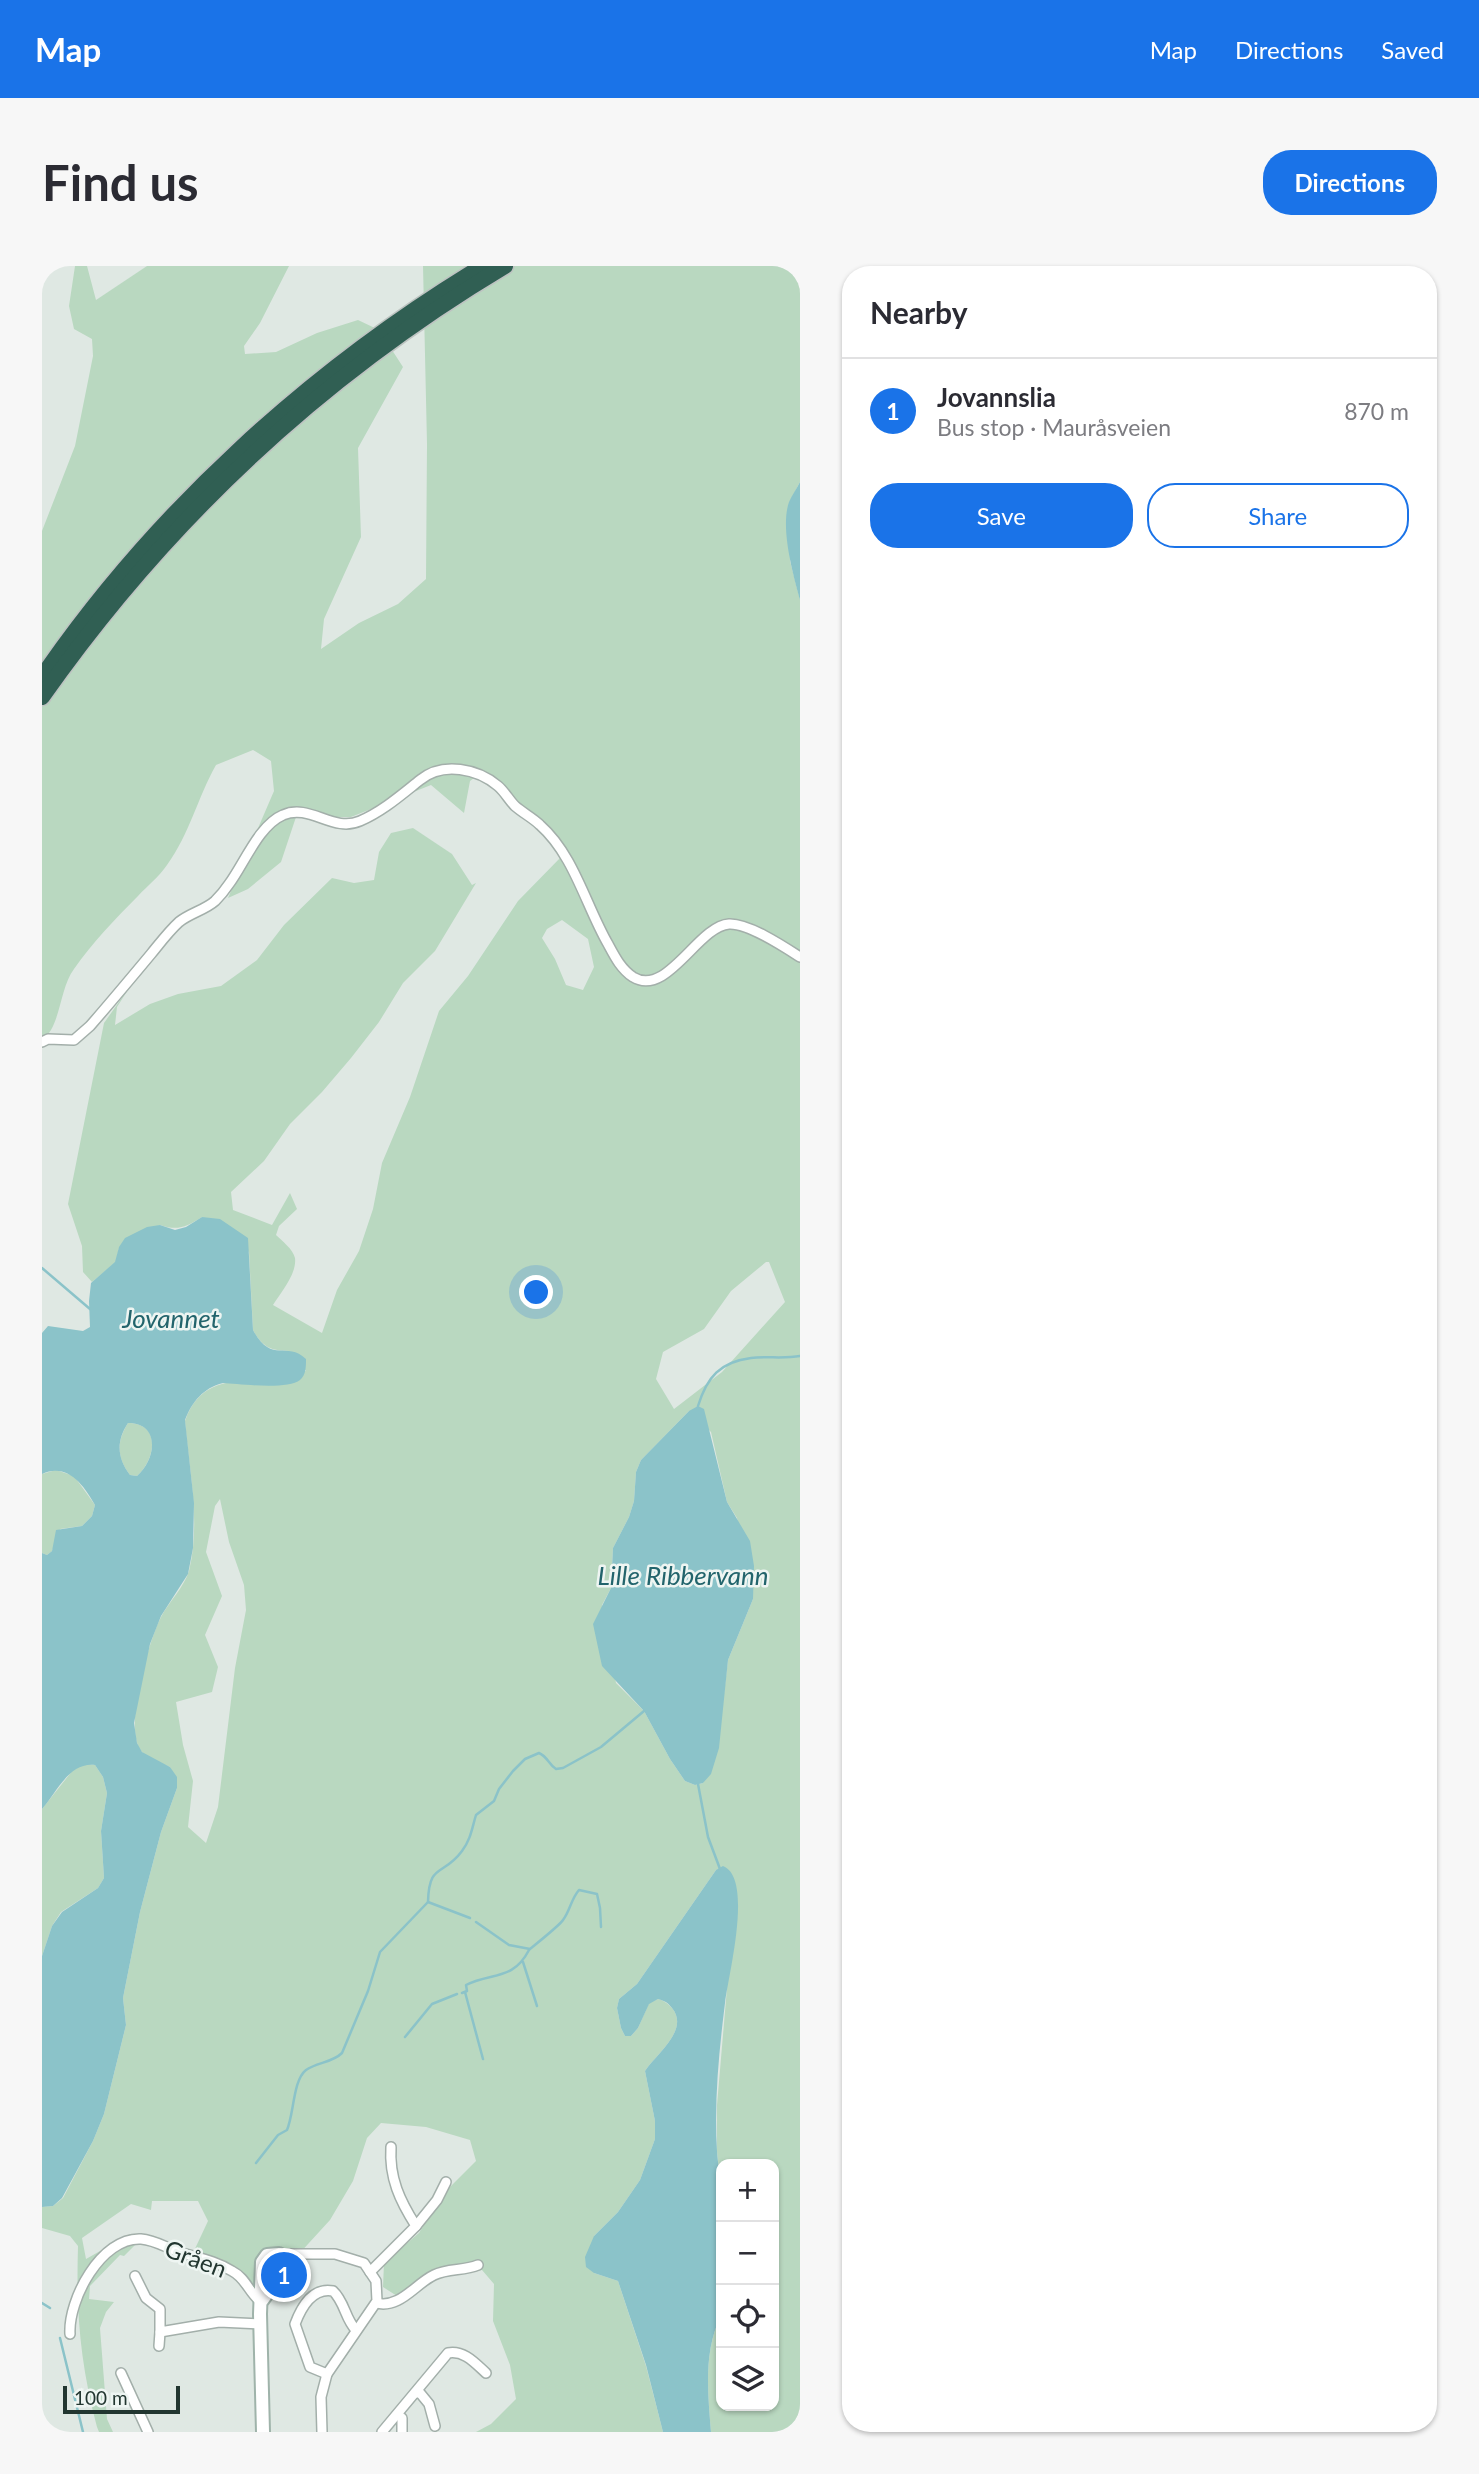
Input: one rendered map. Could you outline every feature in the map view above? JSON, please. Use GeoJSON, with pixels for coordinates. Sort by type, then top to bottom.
{"type":"FeatureCollection","features":[{"type":"Feature","properties":{"kind":"highway"},"geometry":{"type":"LineString","coordinates":[[42,677],[93,608],[142,550],[240,450],[358,350],[483,266]]}},
{"type":"Feature","properties":{"kind":"highway"},"geometry":{"type":"LineString","coordinates":[[42,697],[136,575],[243,463],[306,407],[379,349],[505,266]]}},
{"type":"Feature","properties":{"kind":"street"},"geometry":{"type":"LineString","coordinates":[[42,1042],[74,1040],[90,1026],[178,923],[214,902],[272,822],[283,815],[304,812],[332,822],[352,824],[397,800],[429,774],[450,769],[472,771],[488,779],[501,789],[513,804],[542,826],[570,867],[615,958],[624,970],[636,979],[645,981],[659,977],[679,963],[711,931],[731,923],[746,928],[800,957]]}},
{"type":"Feature","properties":{"kind":"street"},"geometry":{"type":"LineString","coordinates":[[391,2147],[393,2179],[416,2226]]}},
{"type":"Feature","properties":{"kind":"street"},"geometry":{"type":"LineString","coordinates":[[370,2272],[416,2226],[437,2200],[446,2182]]}},
{"type":"Feature","properties":{"kind":"street","name":"Gråen"},"geometry":{"type":"LineString","coordinates":[[70,2334],[69,2322],[77,2296],[89,2274],[101,2259],[132,2240],[145,2239],[220,2264],[240,2276],[261,2302]]}},
{"type":"Feature","properties":{"kind":"street"},"geometry":{"type":"LineString","coordinates":[[263,2432],[261,2302],[264,2257],[273,2253],[335,2254],[364,2263],[376,2281],[376,2303],[327,2374],[321,2397],[322,2432]]}},
{"type":"Feature","properties":{"kind":"street"},"geometry":{"type":"LineString","coordinates":[[261,2302],[285,2267],[285,2259],[279,2254]]}},
{"type":"Feature","properties":{"kind":"street"},"geometry":{"type":"LineString","coordinates":[[376,2303],[379,2305],[393,2302],[406,2296],[434,2275],[478,2265]]}},
{"type":"Feature","properties":{"kind":"street"},"geometry":{"type":"LineString","coordinates":[[135,2276],[146,2298],[160,2309],[159,2346]]}},
{"type":"Feature","properties":{"kind":"street"},"geometry":{"type":"LineString","coordinates":[[327,2374],[310,2367],[295,2324],[299,2313],[317,2293],[333,2291],[342,2301],[356,2330]]}},
{"type":"Feature","properties":{"kind":"street"},"geometry":{"type":"LineString","coordinates":[[160,2332],[219,2322],[261,2324]]}},
{"type":"Feature","properties":{"kind":"street"},"geometry":{"type":"LineString","coordinates":[[382,2432],[448,2353],[458,2351],[486,2373]]}},
{"type":"Feature","properties":{"kind":"street"},"geometry":{"type":"LineString","coordinates":[[121,2373],[148,2432]]}},
{"type":"Feature","properties":{"kind":"street"},"geometry":{"type":"LineString","coordinates":[[415,2393],[420,2393],[429,2404],[435,2426]]}},
{"type":"Feature","properties":{"kind":"street"},"geometry":{"type":"LineString","coordinates":[[398,2415],[402,2418],[402,2432]]}},
{"type":"Feature","properties":{"kind":"green space"},"geometry":{"type":"Polygon","coordinates":[[[75,266],[87,266],[96,300],[147,266],[289,266],[260,323],[244,346],[245,354],[276,352],[317,333],[358,320],[379,330],[403,367],[358,448],[361,537],[324,619],[321,649],[359,623],[398,604],[426,579],[427,444],[423,266],[800,266],[800,482],[789,503],[790,561],[800,600],[800,2432],[711,2432],[709,2358],[716,2328],[716,2411],[779,2411],[779,2159],[718,2159],[717,2105],[727,1988],[720,1869],[716,1870],[637,1984],[619,1999],[617,2008],[625,2036],[631,2036],[638,2028],[649,2003],[658,1999],[672,2008],[677,2025],[669,2041],[645,2071],[655,2121],[655,2139],[640,2180],[618,2212],[594,2236],[594,2273],[618,2281],[646,2366],[663,2432],[476,2432],[491,2424],[516,2399],[510,2365],[493,2321],[494,2284],[482,2270],[439,2276],[397,2296],[383,2287],[384,2263],[419,2233],[443,2194],[476,2161],[470,2140],[426,2127],[381,2123],[367,2138],[353,2181],[330,2220],[298,2255],[272,2294],[193,2253],[208,2221],[198,2201],[152,2201],[151,2210],[131,2204],[82,2238],[86,2259],[130,2234],[148,2238],[135,2245],[124,2256],[120,2255],[90,2286],[89,2299],[114,2302],[106,2312],[100,2328],[107,2419],[113,2432],[99,2432],[97,2427],[80,2337],[78,2246],[70,2236],[42,2228],[42,2207],[53,2206],[63,2198],[104,2114],[126,2025],[123,1998],[140,1912],[161,1832],[177,1788],[170,1767],[142,1752],[135,1725],[136,1706],[150,1645],[161,1617],[189,1571],[194,1515],[185,1421],[190,1409],[204,1392],[222,1384],[306,1371],[289,1351],[268,1347],[256,1336],[253,1330],[249,1252],[202,1217],[182,1227],[160,1225],[119,1248],[116,1262],[92,1282],[83,1272],[82,1246],[68,1204],[104,1023],[131,985],[117,1007],[115,1025],[150,1004],[178,994],[221,986],[257,960],[284,925],[332,878],[354,883],[374,880],[379,852],[391,833],[413,828],[452,854],[472,885],[476,883],[435,951],[403,983],[379,1022],[351,1058],[290,1124],[264,1161],[231,1192],[233,1210],[272,1225],[290,1193],[297,1209],[279,1226],[276,1235],[292,1251],[295,1264],[288,1283],[273,1305],[322,1333],[337,1290],[359,1251],[373,1209],[382,1163],[410,1097],[439,1011],[468,976],[518,901],[561,857],[545,830],[479,774],[470,781],[464,813],[431,785],[351,817],[296,817],[281,862],[248,889],[228,898],[274,791],[271,761],[253,750],[216,765],[175,853],[160,874],[104,931],[74,969],[65,987],[53,1026],[42,1040],[42,531],[75,446],[93,356],[92,339],[74,329],[69,306],[75,266]],[[562,920],[547,929],[542,938],[566,985],[583,990],[594,967],[588,939],[562,920]],[[769,1262],[731,1291],[704,1329],[663,1352],[656,1379],[674,1409],[722,1372],[785,1302],[769,1262]],[[689,1411],[641,1460],[636,1472],[634,1501],[629,1517],[613,1548],[611,1588],[602,1605],[616,1683],[644,1711],[685,1781],[695,1785],[703,1783],[723,1702],[728,1660],[753,1599],[737,1518],[727,1502],[711,1432],[689,1411]],[[220,1499],[215,1506],[206,1552],[222,1596],[205,1635],[218,1667],[212,1692],[176,1702],[183,1745],[193,1781],[188,1827],[206,1843],[218,1807],[235,1668],[246,1610],[244,1585],[229,1542],[220,1499]]]}},
{"type":"Feature","properties":{"kind":"green space"},"geometry":{"type":"Polygon","coordinates":[[[128,1423],[146,1429],[152,1443],[148,1461],[137,1476],[130,1475],[120,1456],[121,1437],[128,1423]]]}},
{"type":"Feature","properties":{"kind":"green space"},"geometry":{"type":"Polygon","coordinates":[[[56,1470],[74,1476],[95,1505],[92,1516],[82,1526],[60,1529],[52,1551],[47,1555],[42,1553],[42,1474],[56,1470]]]}},
{"type":"Feature","properties":{"kind":"green space"},"geometry":{"type":"Polygon","coordinates":[[[84,1764],[95,1765],[103,1777],[107,1793],[101,1831],[104,1878],[98,1888],[61,1912],[52,1926],[42,1956],[42,1809],[73,1770],[84,1764]]]}},
{"type":"Feature","properties":{"kind":"water"},"geometry":{"type":"Polygon","coordinates":[[[800,482],[800,600],[788,551],[786,525],[789,502],[800,482]]]}},
{"type":"Feature","properties":{"kind":"water","name":"Jovannet"},"geometry":{"type":"Polygon","coordinates":[[[202,1217],[220,1219],[248,1238],[253,1330],[266,1347],[292,1351],[306,1359],[306,1368],[300,1380],[285,1385],[216,1385],[199,1397],[185,1420],[194,1503],[193,1548],[188,1574],[161,1616],[150,1644],[134,1723],[137,1743],[142,1752],[170,1767],[177,1777],[177,1788],[161,1832],[140,1912],[123,1998],[126,2025],[104,2114],[93,2141],[62,2198],[53,2206],[42,2207],[42,1956],[52,1926],[62,1912],[98,1888],[104,1878],[101,1831],[107,1793],[103,1777],[95,1765],[86,1765],[71,1773],[42,1809],[42,1553],[47,1555],[52,1551],[56,1530],[82,1526],[92,1516],[95,1505],[80,1483],[67,1473],[51,1471],[42,1474],[42,1333],[48,1326],[83,1331],[90,1327],[91,1283],[115,1262],[125,1238],[147,1227],[160,1225],[175,1230],[202,1217]],[[128,1423],[120,1443],[120,1456],[126,1469],[130,1475],[137,1476],[148,1461],[152,1444],[146,1429],[128,1423]]]}},
{"type":"Feature","properties":{"kind":"water","name":"Lille Ribbervann"},"geometry":{"type":"Polygon","coordinates":[[[698,1406],[704,1409],[727,1502],[750,1541],[754,1566],[753,1599],[728,1660],[719,1748],[711,1774],[703,1783],[695,1785],[685,1781],[644,1711],[602,1666],[593,1624],[611,1588],[613,1548],[629,1517],[634,1501],[636,1472],[641,1460],[689,1411],[698,1406]]]}},
{"type":"Feature","properties":{"kind":"water"},"geometry":{"type":"Polygon","coordinates":[[[723,1866],[732,1874],[737,1889],[738,1908],[723,2021],[717,2095],[716,2328],[709,2358],[708,2388],[711,2432],[663,2432],[646,2365],[618,2281],[594,2273],[586,2267],[585,2257],[594,2236],[618,2212],[640,2180],[655,2139],[655,2121],[645,2071],[669,2041],[677,2025],[672,2008],[658,1999],[649,2004],[638,2028],[631,2036],[625,2036],[617,2008],[619,1999],[637,1984],[716,1870],[723,1866]]]}},
{"type":"Feature","properties":{"kind":"waterway"},"geometry":{"type":"LineString","coordinates":[[42,1268],[90,1309]]}},
{"type":"Feature","properties":{"kind":"waterway"},"geometry":{"type":"LineString","coordinates":[[698,1406],[711,1379],[731,1363],[751,1358],[800,1356]]}},
{"type":"Feature","properties":{"kind":"waterway"},"geometry":{"type":"LineString","coordinates":[[256,2163],[278,2135],[287,2130],[296,2089],[302,2075],[310,2067],[334,2059],[342,2053],[368,1991],[380,1952],[428,1902],[434,1875],[462,1851],[476,1815],[494,1801],[499,1789],[513,1771],[525,1759],[539,1753],[556,1769],[563,1768],[601,1747],[644,1711]]}},
{"type":"Feature","properties":{"kind":"waterway"},"geometry":{"type":"LineString","coordinates":[[698,1784],[708,1837],[720,1869]]}},
{"type":"Feature","properties":{"kind":"waterway"},"geometry":{"type":"LineString","coordinates":[[476,1922],[509,1945],[530,1949],[561,1922],[579,1890],[597,1894],[601,1927]]}},
{"type":"Feature","properties":{"kind":"waterway"},"geometry":{"type":"LineString","coordinates":[[428,1902],[470,1918]]}},
{"type":"Feature","properties":{"kind":"waterway"},"geometry":{"type":"LineString","coordinates":[[462,1993],[467,1991],[466,1985],[516,1967],[529,1950]]}},
{"type":"Feature","properties":{"kind":"waterway"},"geometry":{"type":"LineString","coordinates":[[523,1962],[537,2006]]}},
{"type":"Feature","properties":{"kind":"waterway"},"geometry":{"type":"LineString","coordinates":[[465,1992],[483,2059]]}},
{"type":"Feature","properties":{"kind":"waterway"},"geometry":{"type":"LineString","coordinates":[[405,2037],[432,2004],[457,1994]]}},
{"type":"Feature","properties":{"kind":"waterway"},"geometry":{"type":"LineString","coordinates":[[42,2303],[50,2308]]}},
{"type":"Feature","properties":{"kind":"waterway"},"geometry":{"type":"LineString","coordinates":[[60,2338],[83,2432]]}},
{"type":"Feature","properties":{"kind":"place","name":"Jovannslia"},"geometry":{"type":"Point","coordinates":[284,2275]}}]}
